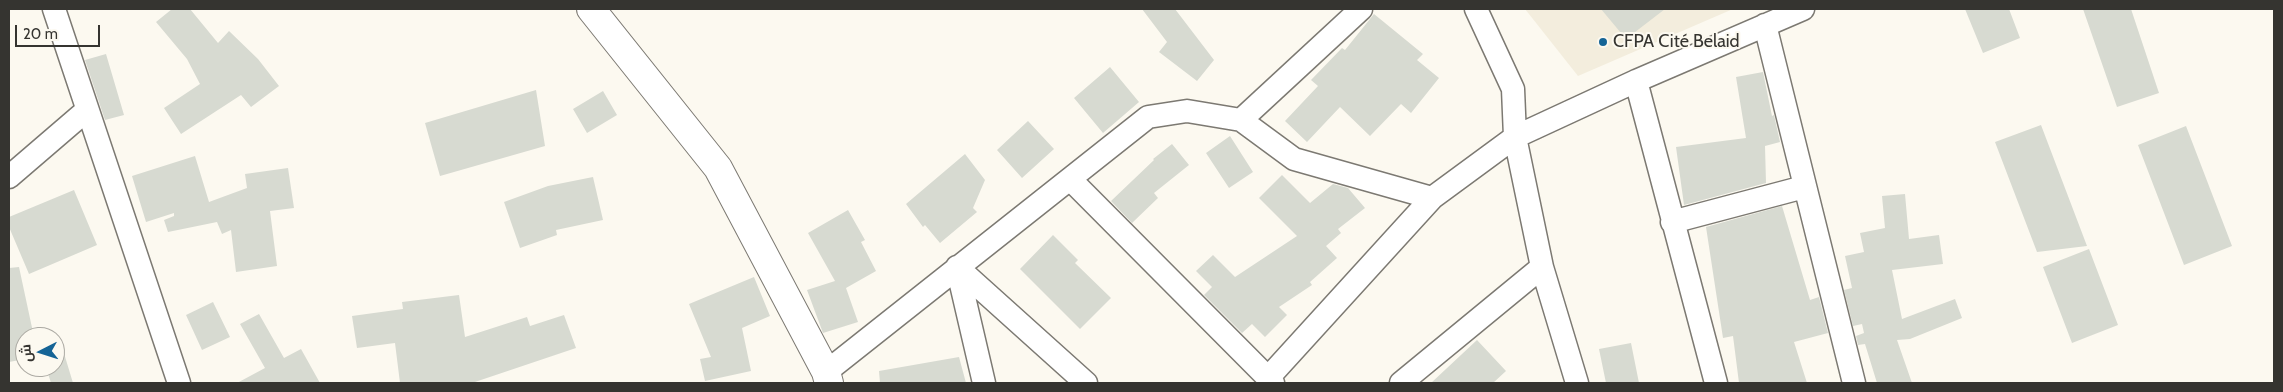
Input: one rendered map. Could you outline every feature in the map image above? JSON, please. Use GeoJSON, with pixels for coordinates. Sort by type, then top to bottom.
{"type":"FeatureCollection","features":[{"type":"Feature","properties":{"kind":"street"},"geometry":{"type":"LineString","coordinates":[[54,9],[179,383]]}},
{"type":"Feature","properties":{"kind":"street"},"geometry":{"type":"LineString","coordinates":[[591,9],[718,168],[827,378],[957,267],[1071,180],[1148,117],[1187,111],[1241,120],[1294,159],[1432,198]]}},
{"type":"Feature","properties":{"kind":"street"},"geometry":{"type":"LineString","coordinates":[[1241,120],[1360,9]]}},
{"type":"Feature","properties":{"kind":"street"},"geometry":{"type":"LineString","coordinates":[[1476,9],[1513,89],[1515,137],[1542,267],[1577,383]]}},
{"type":"Feature","properties":{"kind":"street"},"geometry":{"type":"LineString","coordinates":[[1071,180],[1270,381],[1432,198],[1515,137],[1636,81],[1803,9]]}},
{"type":"Feature","properties":{"kind":"street"},"geometry":{"type":"LineString","coordinates":[[1766,25],[1804,187],[1854,383]]}},
{"type":"Feature","properties":{"kind":"street"},"geometry":{"type":"LineString","coordinates":[[1636,81],[1716,383]]}},
{"type":"Feature","properties":{"kind":"street"},"geometry":{"type":"LineString","coordinates":[[9,176],[87,110]]}},
{"type":"Feature","properties":{"kind":"street"},"geometry":{"type":"LineString","coordinates":[[1672,222],[1804,187]]}},
{"type":"Feature","properties":{"kind":"street"},"geometry":{"type":"LineString","coordinates":[[957,267],[984,383]]}},
{"type":"Feature","properties":{"kind":"street"},"geometry":{"type":"LineString","coordinates":[[957,267],[1086,383]]}},
{"type":"Feature","properties":{"kind":"street"},"geometry":{"type":"LineString","coordinates":[[1401,383],[1542,267]]}},
{"type":"Feature","properties":{"kind":"shaded area","name":"CFPA Cité Belaid"},"geometry":{"type":"Polygon","coordinates":[[[1525,9],[1733,9],[1578,76],[1525,9]]]}},
{"type":"Feature","properties":{"kind":"building"},"geometry":{"type":"Polygon","coordinates":[[[172,9],[190,9],[218,43],[229,31],[258,59],[279,86],[251,107],[241,95],[181,134],[164,108],[200,84],[187,59],[156,22],[172,9]]]}},
{"type":"Feature","properties":{"kind":"building"},"geometry":{"type":"Polygon","coordinates":[[[1142,9],[1175,9],[1214,60],[1197,81],[1159,52],[1167,42],[1142,9]]]}},
{"type":"Feature","properties":{"kind":"building"},"geometry":{"type":"Polygon","coordinates":[[[1601,9],[1665,9],[1626,39],[1601,9]]]}},
{"type":"Feature","properties":{"kind":"building"},"geometry":{"type":"Polygon","coordinates":[[[1965,9],[2009,9],[2020,38],[1983,53],[1965,9]]]}},
{"type":"Feature","properties":{"kind":"building"},"geometry":{"type":"Polygon","coordinates":[[[2083,9],[2131,9],[2159,93],[2117,107],[2083,9]]]}},
{"type":"Feature","properties":{"kind":"building"},"geometry":{"type":"Polygon","coordinates":[[[1374,14],[1423,54],[1417,60],[1439,78],[1411,113],[1401,104],[1370,136],[1340,107],[1307,142],[1285,121],[1318,86],[1311,80],[1342,48],[1345,50],[1374,14]]]}},
{"type":"Feature","properties":{"kind":"building"},"geometry":{"type":"Polygon","coordinates":[[[106,54],[124,115],[105,120],[85,60],[106,54]]]}},
{"type":"Feature","properties":{"kind":"building"},"geometry":{"type":"Polygon","coordinates":[[[1110,67],[1139,102],[1103,133],[1074,98],[1110,67]]]}},
{"type":"Feature","properties":{"kind":"building"},"geometry":{"type":"Polygon","coordinates":[[[1763,72],[1772,116],[1774,115],[1780,142],[1765,146],[1766,183],[1684,205],[1676,147],[1746,138],[1736,77],[1763,72]]]}},
{"type":"Feature","properties":{"kind":"building"},"geometry":{"type":"Polygon","coordinates":[[[536,90],[545,146],[440,176],[425,123],[536,90]]]}},
{"type":"Feature","properties":{"kind":"building"},"geometry":{"type":"Polygon","coordinates":[[[603,91],[617,115],[587,133],[573,109],[603,91]]]}},
{"type":"Feature","properties":{"kind":"building"},"geometry":{"type":"Polygon","coordinates":[[[1028,121],[1054,149],[1022,178],[997,150],[1028,121]]]}},
{"type":"Feature","properties":{"kind":"building"},"geometry":{"type":"Polygon","coordinates":[[[2041,125],[2087,246],[2037,252],[1995,142],[2041,125]]]}},
{"type":"Feature","properties":{"kind":"building"},"geometry":{"type":"Polygon","coordinates":[[[2186,126],[2232,246],[2184,265],[2138,145],[2186,126]]]}},
{"type":"Feature","properties":{"kind":"building"},"geometry":{"type":"Polygon","coordinates":[[[1230,136],[1253,172],[1229,188],[1206,153],[1230,136]]]}},
{"type":"Feature","properties":{"kind":"building"},"geometry":{"type":"Polygon","coordinates":[[[1172,144],[1189,165],[1154,193],[1158,198],[1132,223],[1111,201],[1153,159],[1172,144]]]}},
{"type":"Feature","properties":{"kind":"building"},"geometry":{"type":"Polygon","coordinates":[[[965,154],[985,180],[973,208],[977,212],[940,243],[925,225],[923,227],[906,204],[965,154]]]}},
{"type":"Feature","properties":{"kind":"building"},"geometry":{"type":"Polygon","coordinates":[[[195,156],[209,202],[247,188],[245,174],[288,168],[294,208],[270,211],[277,266],[236,272],[231,230],[222,234],[217,222],[168,232],[164,220],[174,216],[174,213],[146,222],[132,176],[195,156]]]}},
{"type":"Feature","properties":{"kind":"building"},"geometry":{"type":"Polygon","coordinates":[[[1282,175],[1310,203],[1333,184],[1348,188],[1365,208],[1338,229],[1341,233],[1326,246],[1337,258],[1310,282],[1312,285],[1279,307],[1287,315],[1265,337],[1252,324],[1242,333],[1204,295],[1212,287],[1196,271],[1213,255],[1235,277],[1297,236],[1259,198],[1282,175]]]}},
{"type":"Feature","properties":{"kind":"building"},"geometry":{"type":"Polygon","coordinates":[[[593,177],[603,220],[556,230],[557,235],[520,248],[504,202],[548,186],[593,177]]]}},
{"type":"Feature","properties":{"kind":"building"},"geometry":{"type":"Polygon","coordinates":[[[74,190],[97,245],[29,274],[9,227],[9,217],[74,190]]]}},
{"type":"Feature","properties":{"kind":"building"},"geometry":{"type":"Polygon","coordinates":[[[1905,194],[1909,239],[1939,235],[1943,264],[1892,270],[1902,319],[1955,299],[1962,318],[1910,339],[1897,340],[1912,383],[1877,383],[1865,344],[1858,345],[1856,336],[1864,333],[1862,324],[1853,326],[1844,290],[1852,288],[1845,256],[1864,252],[1860,233],[1885,228],[1882,196],[1905,194]]]}},
{"type":"Feature","properties":{"kind":"building"},"geometry":{"type":"Polygon","coordinates":[[[1782,206],[1810,300],[1819,297],[1828,333],[1794,342],[1807,383],[1739,383],[1733,336],[1723,338],[1706,227],[1782,206]]]}},
{"type":"Feature","properties":{"kind":"building"},"geometry":{"type":"Polygon","coordinates":[[[848,210],[865,240],[861,242],[876,271],[846,288],[858,322],[823,333],[807,290],[835,281],[808,233],[848,210]]]}},
{"type":"Feature","properties":{"kind":"building"},"geometry":{"type":"Polygon","coordinates":[[[1053,235],[1078,260],[1075,263],[1111,298],[1080,329],[1020,269],[1053,235]]]}},
{"type":"Feature","properties":{"kind":"building"},"geometry":{"type":"Polygon","coordinates":[[[2089,249],[2118,325],[2072,343],[2043,267],[2089,249]]]}},
{"type":"Feature","properties":{"kind":"building"},"geometry":{"type":"Polygon","coordinates":[[[19,267],[32,327],[15,327],[15,361],[9,362],[9,268],[19,267]]]}},
{"type":"Feature","properties":{"kind":"building"},"geometry":{"type":"Polygon","coordinates":[[[754,277],[770,316],[742,328],[751,371],[705,381],[700,359],[711,357],[689,304],[754,277]]]}},
{"type":"Feature","properties":{"kind":"building"},"geometry":{"type":"Polygon","coordinates":[[[459,295],[465,337],[527,317],[530,326],[564,315],[576,348],[472,383],[400,383],[395,343],[357,348],[352,316],[403,309],[402,302],[459,295]]]}},
{"type":"Feature","properties":{"kind":"building"},"geometry":{"type":"Polygon","coordinates":[[[213,302],[230,337],[202,350],[186,315],[213,302]]]}},
{"type":"Feature","properties":{"kind":"building"},"geometry":{"type":"Polygon","coordinates":[[[259,314],[284,358],[301,349],[320,383],[237,383],[265,368],[240,324],[259,314]]]}},
{"type":"Feature","properties":{"kind":"building"},"geometry":{"type":"Polygon","coordinates":[[[1477,340],[1506,371],[1493,383],[1431,383],[1477,340]]]}},
{"type":"Feature","properties":{"kind":"building"},"geometry":{"type":"Polygon","coordinates":[[[1631,343],[1639,383],[1606,383],[1599,349],[1631,343]]]}},
{"type":"Feature","properties":{"kind":"building"},"geometry":{"type":"Polygon","coordinates":[[[65,357],[73,383],[51,383],[49,377],[65,377],[65,357]]]}},
{"type":"Feature","properties":{"kind":"building"},"geometry":{"type":"Polygon","coordinates":[[[959,357],[966,383],[880,383],[879,371],[959,357]]]}},
{"type":"Feature","properties":{"kind":"place","name":"CFPA Cité Belaid"},"geometry":{"type":"Point","coordinates":[1603,42]}}]}
